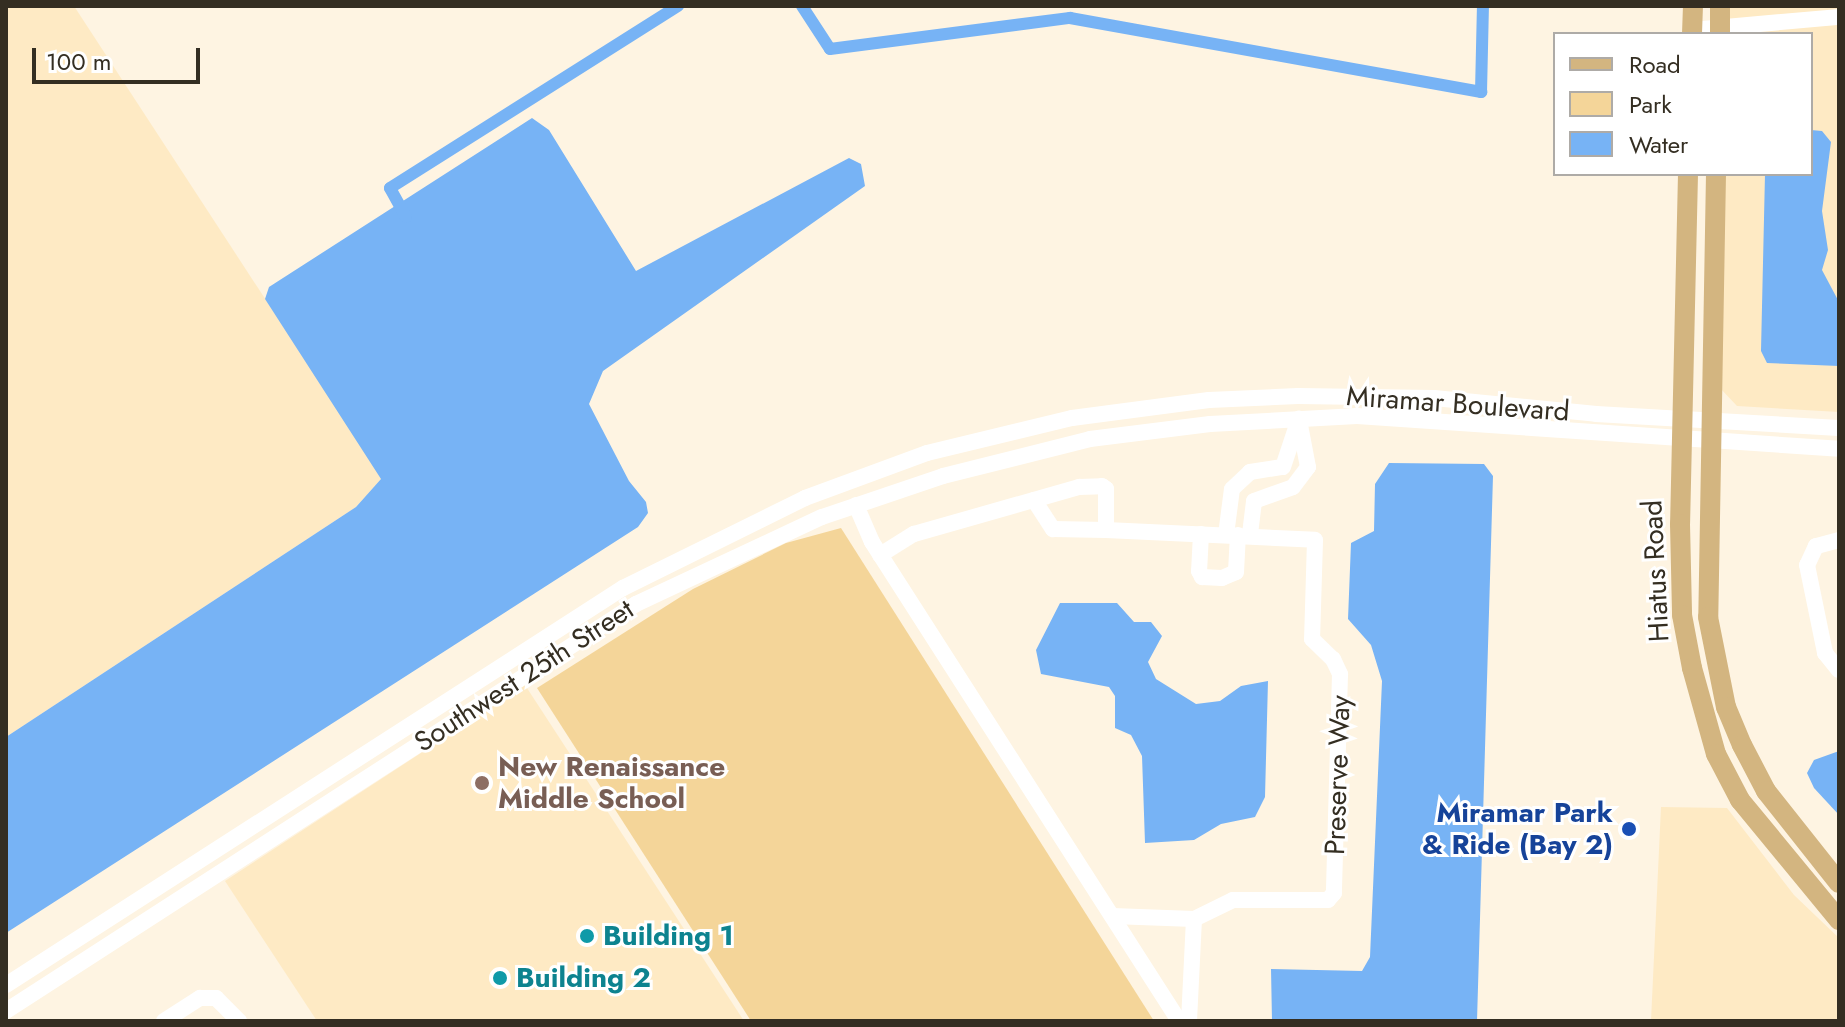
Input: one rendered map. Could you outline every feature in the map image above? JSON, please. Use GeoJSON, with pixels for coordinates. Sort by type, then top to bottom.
{"type":"FeatureCollection","features":[{"type":"Feature","properties":{"kind":"main road"},"geometry":{"type":"LineString","coordinates":[[1692,32],[1693,6]]}},
{"type":"Feature","properties":{"kind":"main road"},"geometry":{"type":"LineString","coordinates":[[1720,6],[1720,31]]}},
{"type":"Feature","properties":{"kind":"main road","name":"Hiatus Road"},"geometry":{"type":"LineString","coordinates":[[1688,176],[1680,439],[1682,615],[1701,710],[1740,800],[1839,920]]}},
{"type":"Feature","properties":{"kind":"main road","name":"Hiatus Road"},"geometry":{"type":"LineString","coordinates":[[1716,176],[1708,617],[1726,707],[1766,791],[1839,883]]}},
{"type":"Feature","properties":{"kind":"main road"},"geometry":{"type":"LineString","coordinates":[[1785,858],[1805,842]]}},
{"type":"Feature","properties":{"kind":"street"},"geometry":{"type":"LineString","coordinates":[[1692,32],[1839,17]]}},
{"type":"Feature","properties":{"kind":"street","name":"Miramar Boulevard"},"geometry":{"type":"LineString","coordinates":[[1077,418],[1209,400],[1356,395],[1596,414],[1681,415],[1839,428]]}},
{"type":"Feature","properties":{"kind":"street","name":"Southwest 25th Street"},"geometry":{"type":"LineString","coordinates":[[6,985],[623,588],[805,498],[927,453],[1077,418]]}},
{"type":"Feature","properties":{"kind":"street"},"geometry":{"type":"LineString","coordinates":[[1238,535],[1254,501],[1293,487],[1308,467],[1299,419]]}},
{"type":"Feature","properties":{"kind":"street"},"geometry":{"type":"LineString","coordinates":[[1201,534],[1202,577],[1222,578],[1236,572],[1238,535],[1232,489],[1250,472],[1283,467],[1299,419]]}},
{"type":"Feature","properties":{"kind":"street","name":"Miramar Boulevard"},"geometry":{"type":"LineString","coordinates":[[1090,439],[1299,419],[1491,422],[1839,449]]}},
{"type":"Feature","properties":{"kind":"street","name":"Southwest 25th Street"},"geometry":{"type":"LineString","coordinates":[[6,1011],[636,604],[719,562],[856,505],[943,476],[1090,439]]}},
{"type":"Feature","properties":{"kind":"street"},"geometry":{"type":"LineString","coordinates":[[880,555],[914,534],[1034,500],[1102,486],[1106,489],[1106,530]]}},
{"type":"Feature","properties":{"kind":"street","name":"Preserve Way"},"geometry":{"type":"LineString","coordinates":[[1034,500],[1053,529],[1315,540],[1312,639],[1340,674],[1334,893],[1328,900],[1233,900],[1194,919],[1112,916]]}},
{"type":"Feature","properties":{"kind":"street"},"geometry":{"type":"LineString","coordinates":[[856,505],[880,555],[1179,1021]]}},
{"type":"Feature","properties":{"kind":"street"},"geometry":{"type":"LineString","coordinates":[[1839,540],[1816,546],[1807,565],[1825,653],[1839,670]]}},
{"type":"Feature","properties":{"kind":"street"},"geometry":{"type":"LineString","coordinates":[[1189,1021],[1194,919]]}},
{"type":"Feature","properties":{"kind":"street"},"geometry":{"type":"LineString","coordinates":[[164,1021],[200,998],[216,998],[239,1021]]}},
{"type":"Feature","properties":{"kind":"shaded area"},"geometry":{"type":"Polygon","coordinates":[[[6,6],[74,6],[382,478],[356,507],[6,737],[6,6]]]}},
{"type":"Feature","properties":{"kind":"shaded area"},"geometry":{"type":"Polygon","coordinates":[[[1726,6],[1839,6],[1839,412],[1737,406],[1720,388],[1723,176],[1813,176],[1813,32],[1725,32],[1726,6]]]}},
{"type":"Feature","properties":{"kind":"shaded area","name":"New Renaissance Middle School"},"geometry":{"type":"Polygon","coordinates":[[[525,685],[744,1021],[317,1021],[225,881],[525,685]]]}},
{"type":"Feature","properties":{"kind":"shaded area"},"geometry":{"type":"Polygon","coordinates":[[[1661,807],[1727,808],[1794,895],[1839,938],[1839,1021],[1651,1021],[1661,807]]]}},
{"type":"Feature","properties":{"kind":"green space"},"geometry":{"type":"Polygon","coordinates":[[[841,528],[1154,1021],[751,1021],[537,688],[693,589],[786,543],[841,528]]]}},
{"type":"Feature","properties":{"kind":"water"},"geometry":{"type":"Polygon","coordinates":[[[532,118],[549,130],[636,271],[849,158],[861,164],[865,186],[603,371],[589,404],[629,481],[646,502],[648,513],[638,527],[6,933],[6,737],[356,507],[381,479],[265,299],[269,287],[532,118]]]}},
{"type":"Feature","properties":{"kind":"water"},"geometry":{"type":"Polygon","coordinates":[[[1813,130],[1822,131],[1831,142],[1822,211],[1828,250],[1822,270],[1839,302],[1839,366],[1767,363],[1761,351],[1765,176],[1813,176],[1813,130]]]}},
{"type":"Feature","properties":{"kind":"water"},"geometry":{"type":"Polygon","coordinates":[[[1389,463],[1484,464],[1493,476],[1477,1021],[1272,1021],[1271,969],[1362,971],[1370,957],[1382,681],[1371,645],[1348,619],[1351,543],[1374,531],[1375,484],[1389,463]]]}},
{"type":"Feature","properties":{"kind":"water"},"geometry":{"type":"Polygon","coordinates":[[[1060,603],[1117,603],[1134,622],[1151,622],[1162,636],[1148,662],[1156,679],[1196,704],[1220,701],[1241,686],[1268,681],[1265,797],[1255,817],[1221,824],[1194,840],[1145,843],[1142,756],[1131,735],[1115,728],[1115,696],[1109,687],[1041,674],[1036,650],[1060,603]]]}},
{"type":"Feature","properties":{"kind":"water"},"geometry":{"type":"Polygon","coordinates":[[[1839,751],[1839,815],[1814,788],[1807,773],[1814,760],[1839,751]]]}},
{"type":"Feature","properties":{"kind":"waterway"},"geometry":{"type":"LineString","coordinates":[[406,217],[390,188],[678,6]]}},
{"type":"Feature","properties":{"kind":"waterway"},"geometry":{"type":"LineString","coordinates":[[802,6],[830,49],[1070,18],[1481,92],[1483,6]]}},
{"type":"Feature","properties":{"kind":"place","name":"New Renaissance Middle School"},"geometry":{"type":"Point","coordinates":[482,783]}},
{"type":"Feature","properties":{"kind":"place","name":"Miramar Park & Ride (Bay 2)"},"geometry":{"type":"Point","coordinates":[1629,829]}},
{"type":"Feature","properties":{"kind":"place","name":"Building 1"},"geometry":{"type":"Point","coordinates":[587,936]}},
{"type":"Feature","properties":{"kind":"place","name":"Building 2"},"geometry":{"type":"Point","coordinates":[500,978]}}]}
